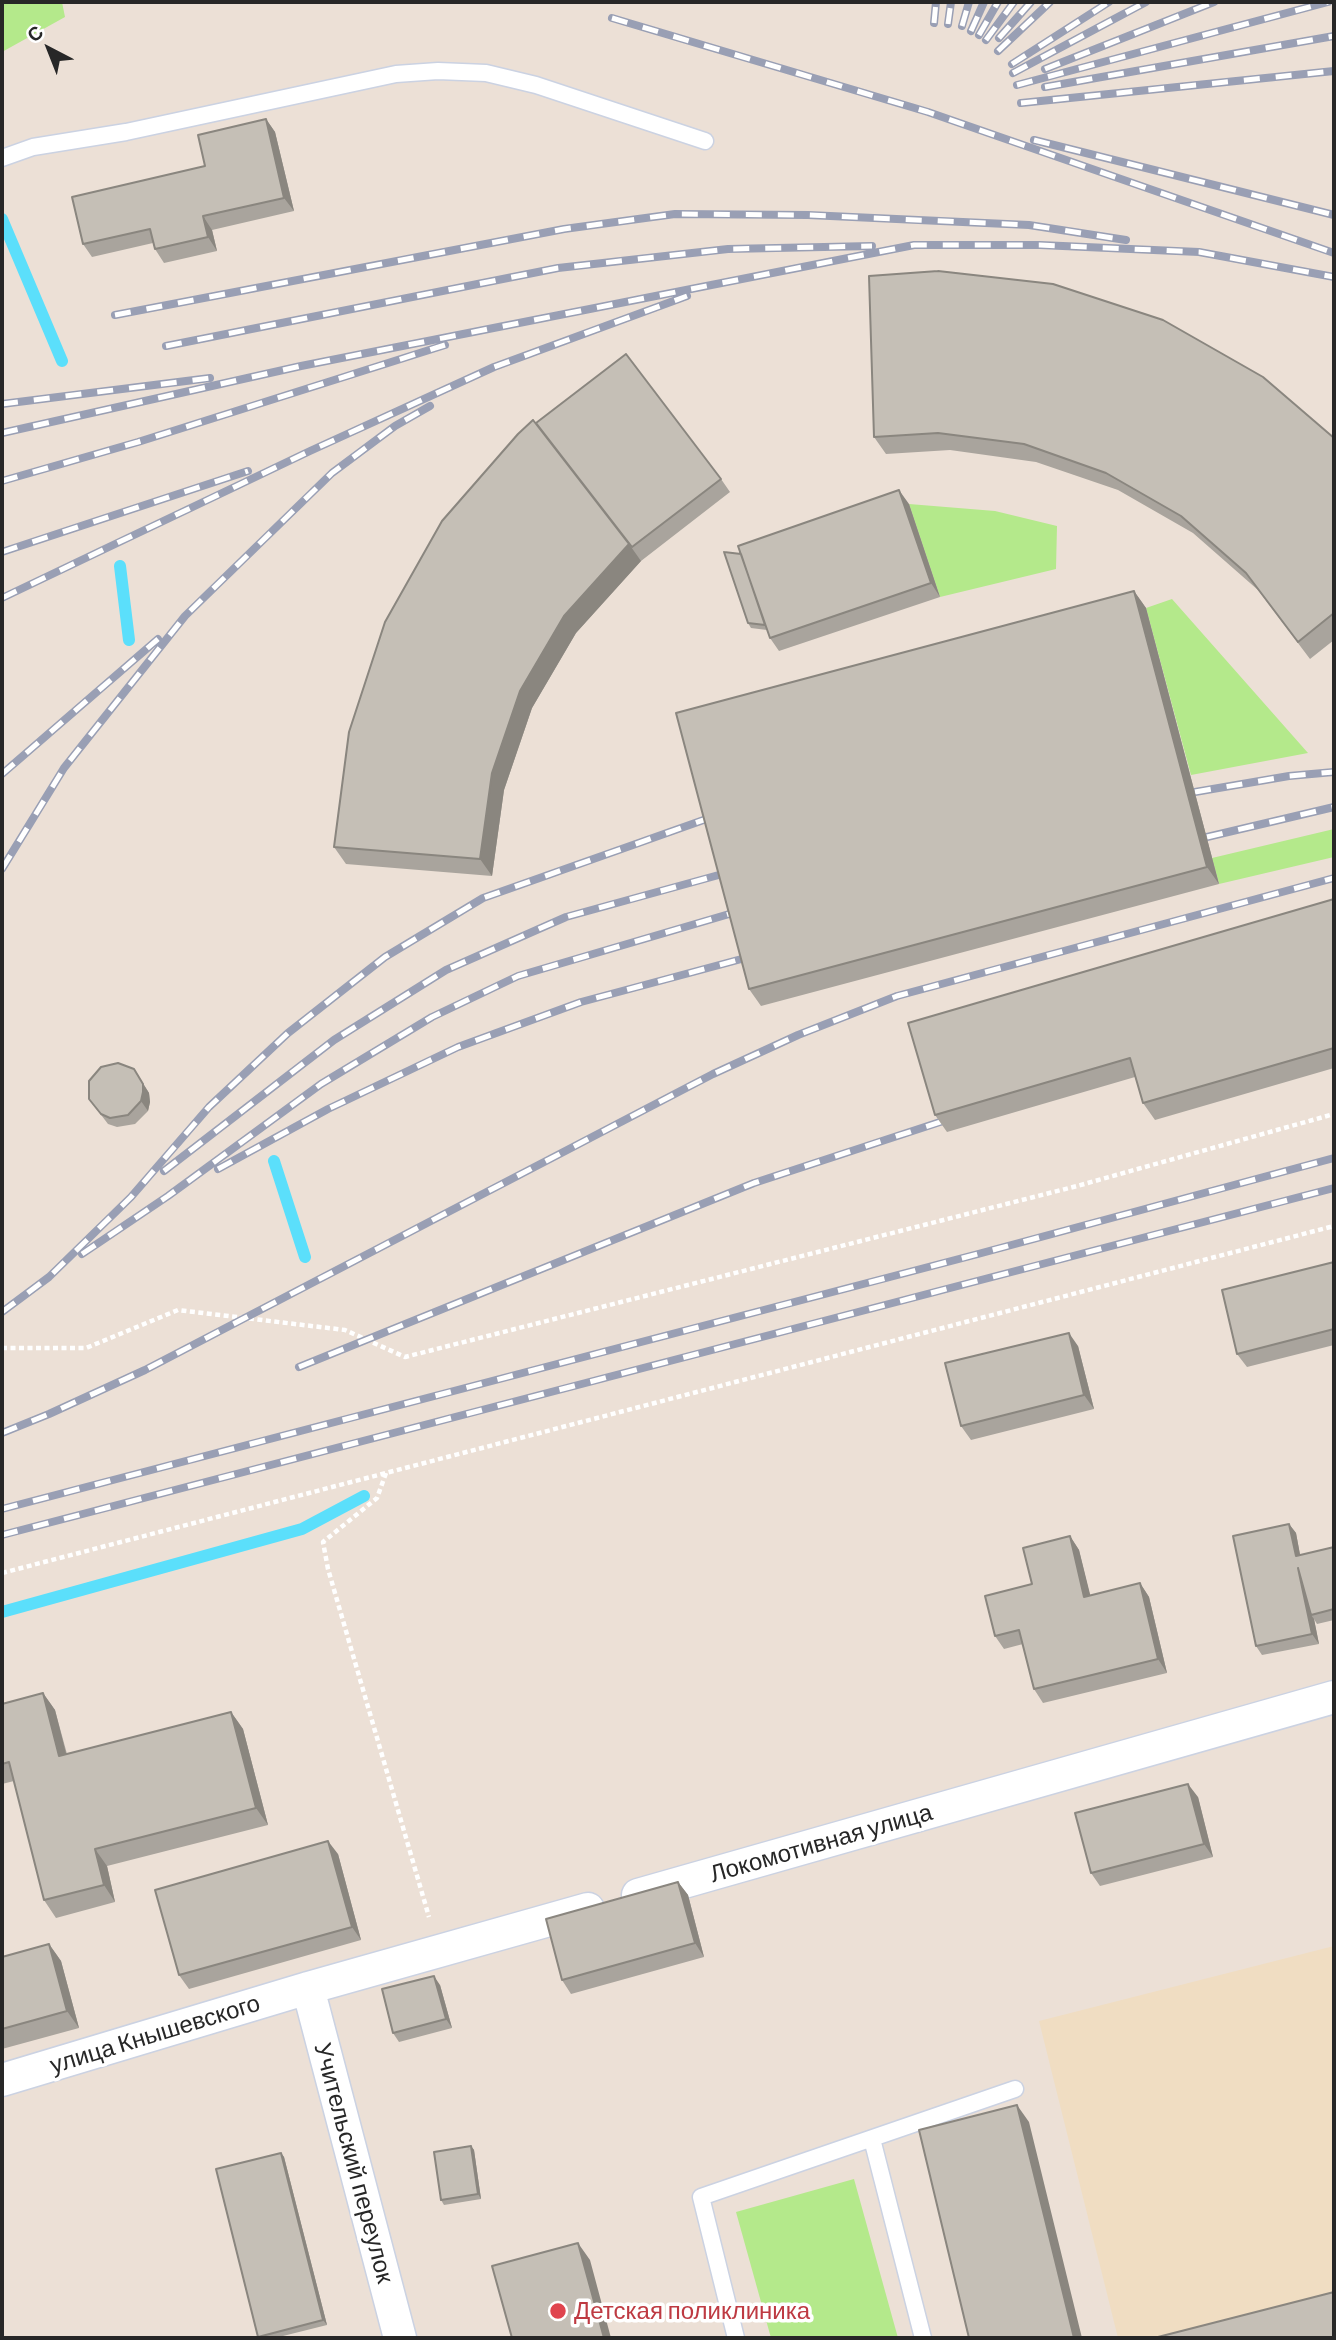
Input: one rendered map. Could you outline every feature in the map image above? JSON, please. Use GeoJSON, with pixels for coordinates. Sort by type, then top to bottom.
{"type":"FeatureCollection","features":[{"type":"Feature","properties":{"kind":"street","name":"Локомотивная улица"},"geometry":{"type":"LineString","coordinates":[[308,1988],[1334,1697]]}},
{"type":"Feature","properties":{"kind":"street","name":"улица Кнышевского"},"geometry":{"type":"LineString","coordinates":[[2,2080],[308,1988]]}},
{"type":"Feature","properties":{"kind":"street","name":"Учительский переулок"},"geometry":{"type":"LineString","coordinates":[[308,1988],[401,2338]]}},
{"type":"Feature","properties":{"kind":"lane"},"geometry":{"type":"LineString","coordinates":[[2,158],[33,147],[126,132],[396,74],[438,71],[486,73],[536,85],[705,141]]}},
{"type":"Feature","properties":{"kind":"lane"},"geometry":{"type":"LineString","coordinates":[[736,2338],[701,2197],[1015,2089]]}},
{"type":"Feature","properties":{"kind":"lane"},"geometry":{"type":"LineString","coordinates":[[872,2139],[923,2338]]}},
{"type":"Feature","properties":{"kind":"path"},"geometry":{"type":"LineString","coordinates":[[2,1348],[86,1348],[178,1310],[345,1331],[405,1357],[1077,1186],[1334,1114]]}},
{"type":"Feature","properties":{"kind":"path"},"geometry":{"type":"LineString","coordinates":[[2,1573],[1334,1226]]}},
{"type":"Feature","properties":{"kind":"path"},"geometry":{"type":"LineString","coordinates":[[386,1473],[377,1498],[323,1542],[331,1582],[439,1952]]}},
{"type":"Feature","properties":{"kind":"shaded area"},"geometry":{"type":"Polygon","coordinates":[[[1334,1946],[1334,2338],[1118,2338],[1039,2021],[1334,1946]]]}},
{"type":"Feature","properties":{"kind":"green space"},"geometry":{"type":"Polygon","coordinates":[[[2,2],[62,2],[65,17],[2,52],[2,2]]]}},
{"type":"Feature","properties":{"kind":"green space"},"geometry":{"type":"Polygon","coordinates":[[[909,504],[995,511],[1057,526],[1056,569],[940,597],[909,504]]]}},
{"type":"Feature","properties":{"kind":"green space"},"geometry":{"type":"Polygon","coordinates":[[[1172,599],[1308,753],[1191,775],[1146,608],[1172,599]]]}},
{"type":"Feature","properties":{"kind":"green space"},"geometry":{"type":"Polygon","coordinates":[[[1334,829],[1334,857],[1219,884],[1212,858],[1334,829]]]}},
{"type":"Feature","properties":{"kind":"green space"},"geometry":{"type":"Polygon","coordinates":[[[854,2179],[898,2338],[771,2338],[736,2212],[854,2179]]]}},
{"type":"Feature","properties":{"kind":"building"},"geometry":{"type":"Polygon","coordinates":[[[266,119],[284,198],[203,216],[208,237],[155,249],[150,229],[83,244],[72,197],[205,166],[198,135],[266,119]]]}},
{"type":"Feature","properties":{"kind":"building"},"geometry":{"type":"Polygon","coordinates":[[[938,271],[1053,284],[1163,320],[1263,377],[1334,438],[1334,613],[1298,642],[1246,573],[1181,516],[1106,473],[1024,444],[938,433],[874,437],[869,276],[938,271]]]}},
{"type":"Feature","properties":{"kind":"building"},"geometry":{"type":"Polygon","coordinates":[[[626,354],[721,479],[632,547],[536,423],[626,354]]]}},
{"type":"Feature","properties":{"kind":"building"},"geometry":{"type":"Polygon","coordinates":[[[533,420],[629,544],[564,616],[520,691],[492,773],[480,859],[334,847],[349,732],[385,622],[442,521],[533,420]]]}},
{"type":"Feature","properties":{"kind":"building"},"geometry":{"type":"Polygon","coordinates":[[[899,490],[931,583],[770,638],[738,546],[899,490]]]}},
{"type":"Feature","properties":{"kind":"building"},"geometry":{"type":"Polygon","coordinates":[[[724,552],[741,554],[765,625],[748,623],[724,552]]]}},
{"type":"Feature","properties":{"kind":"building"},"geometry":{"type":"Polygon","coordinates":[[[1134,591],[1207,867],[749,989],[676,713],[1134,591]]]}},
{"type":"Feature","properties":{"kind":"building"},"geometry":{"type":"Polygon","coordinates":[[[1334,899],[1334,1048],[1143,1103],[1130,1058],[935,1115],[908,1023],[1334,899]]]}},
{"type":"Feature","properties":{"kind":"building"},"geometry":{"type":"Polygon","coordinates":[[[118,1063],[134,1069],[143,1084],[143,1092],[141,1101],[128,1115],[110,1118],[101,1114],[89,1099],[89,1081],[101,1067],[118,1063]]]}},
{"type":"Feature","properties":{"kind":"building"},"geometry":{"type":"Polygon","coordinates":[[[1334,1262],[1334,1329],[1237,1354],[1222,1290],[1334,1262]]]}},
{"type":"Feature","properties":{"kind":"building"},"geometry":{"type":"Polygon","coordinates":[[[1069,1333],[1084,1395],[961,1426],[945,1363],[1069,1333]]]}},
{"type":"Feature","properties":{"kind":"building"},"geometry":{"type":"Polygon","coordinates":[[[1289,1524],[1296,1556],[1334,1547],[1334,1609],[1311,1615],[1298,1568],[1312,1634],[1256,1646],[1233,1536],[1289,1524]]]}},
{"type":"Feature","properties":{"kind":"building"},"geometry":{"type":"Polygon","coordinates":[[[1070,1536],[1084,1597],[1140,1583],[1158,1659],[1034,1689],[1019,1630],[995,1636],[985,1596],[1032,1584],[1023,1548],[1070,1536]]]}},
{"type":"Feature","properties":{"kind":"building"},"geometry":{"type":"Polygon","coordinates":[[[43,1693],[59,1756],[231,1712],[256,1808],[95,1849],[104,1885],[44,1900],[9,1762],[2,1764],[2,1704],[43,1693]]]}},
{"type":"Feature","properties":{"kind":"building"},"geometry":{"type":"Polygon","coordinates":[[[1188,1784],[1204,1844],[1091,1873],[1075,1813],[1188,1784]]]}},
{"type":"Feature","properties":{"kind":"building"},"geometry":{"type":"Polygon","coordinates":[[[328,1841],[352,1927],[179,1975],[155,1890],[328,1841]]]}},
{"type":"Feature","properties":{"kind":"building"},"geometry":{"type":"Polygon","coordinates":[[[678,1882],[695,1943],[562,1980],[546,1919],[678,1882]]]}},
{"type":"Feature","properties":{"kind":"building"},"geometry":{"type":"Polygon","coordinates":[[[49,1944],[67,2011],[2,2029],[2,1957],[49,1944]]]}},
{"type":"Feature","properties":{"kind":"building"},"geometry":{"type":"Polygon","coordinates":[[[434,1976],[446,2019],[393,2033],[382,1989],[434,1976]]]}},
{"type":"Feature","properties":{"kind":"building"},"geometry":{"type":"Polygon","coordinates":[[[1017,2105],[1074,2338],[969,2338],[919,2130],[1017,2105]]]}},
{"type":"Feature","properties":{"kind":"building"},"geometry":{"type":"Polygon","coordinates":[[[471,2146],[478,2194],[441,2200],[434,2152],[471,2146]]]}},
{"type":"Feature","properties":{"kind":"building"},"geometry":{"type":"Polygon","coordinates":[[[281,2153],[323,2320],[258,2337],[216,2169],[281,2153]]]}},
{"type":"Feature","properties":{"kind":"building","name":"Детская поликлиника"},"geometry":{"type":"Polygon","coordinates":[[[578,2243],[604,2338],[512,2338],[492,2266],[578,2243]]]}},
{"type":"Feature","properties":{"kind":"building"},"geometry":{"type":"Polygon","coordinates":[[[1334,2292],[1334,2338],[1154,2338],[1334,2292]]]}},
{"type":"Feature","properties":{"kind":"waterway"},"geometry":{"type":"LineString","coordinates":[[2,219],[62,361]]}},
{"type":"Feature","properties":{"kind":"waterway"},"geometry":{"type":"LineString","coordinates":[[120,566],[129,640]]}},
{"type":"Feature","properties":{"kind":"waterway"},"geometry":{"type":"LineString","coordinates":[[274,1161],[305,1257]]}},
{"type":"Feature","properties":{"kind":"waterway"},"geometry":{"type":"LineString","coordinates":[[2,1612],[302,1529],[364,1496]]}},
{"type":"Feature","properties":{"kind":"railway"},"geometry":{"type":"LineString","coordinates":[[934,23],[936,2]]}},
{"type":"Feature","properties":{"kind":"railway"},"geometry":{"type":"LineString","coordinates":[[948,24],[951,2]]}},
{"type":"Feature","properties":{"kind":"railway"},"geometry":{"type":"LineString","coordinates":[[962,26],[969,2]]}},
{"type":"Feature","properties":{"kind":"railway"},"geometry":{"type":"LineString","coordinates":[[971,31],[984,2]]}},
{"type":"Feature","properties":{"kind":"railway"},"geometry":{"type":"LineString","coordinates":[[979,35],[998,2]]}},
{"type":"Feature","properties":{"kind":"railway"},"geometry":{"type":"LineString","coordinates":[[986,40],[1014,2]]}},
{"type":"Feature","properties":{"kind":"railway"},"geometry":{"type":"LineString","coordinates":[[999,38],[1031,2]]}},
{"type":"Feature","properties":{"kind":"railway"},"geometry":{"type":"LineString","coordinates":[[998,51],[1050,2]]}},
{"type":"Feature","properties":{"kind":"railway"},"geometry":{"type":"LineString","coordinates":[[1012,64],[1109,2]]}},
{"type":"Feature","properties":{"kind":"railway"},"geometry":{"type":"LineString","coordinates":[[1013,73],[1146,2]]}},
{"type":"Feature","properties":{"kind":"railway"},"geometry":{"type":"LineString","coordinates":[[1045,69],[1214,2]]}},
{"type":"Feature","properties":{"kind":"railway"},"geometry":{"type":"LineString","coordinates":[[1017,85],[1328,2]]}},
{"type":"Feature","properties":{"kind":"railway"},"geometry":{"type":"LineString","coordinates":[[612,18],[928,112],[1334,253]]}},
{"type":"Feature","properties":{"kind":"railway"},"geometry":{"type":"LineString","coordinates":[[1045,87],[1334,36]]}},
{"type":"Feature","properties":{"kind":"railway"},"geometry":{"type":"LineString","coordinates":[[1021,103],[1334,71]]}},
{"type":"Feature","properties":{"kind":"railway"},"geometry":{"type":"LineString","coordinates":[[1034,140],[1334,215]]}},
{"type":"Feature","properties":{"kind":"railway"},"geometry":{"type":"LineString","coordinates":[[115,315],[564,229],[675,214],[808,215],[1029,225],[1126,240]]}},
{"type":"Feature","properties":{"kind":"railway"},"geometry":{"type":"LineString","coordinates":[[2,433],[301,366],[914,245],[1040,245],[1199,252],[1334,277]]}},
{"type":"Feature","properties":{"kind":"railway"},"geometry":{"type":"LineString","coordinates":[[166,346],[558,268],[728,249],[872,246]]}},
{"type":"Feature","properties":{"kind":"railway"},"geometry":{"type":"LineString","coordinates":[[2,598],[310,451],[494,367],[687,296]]}},
{"type":"Feature","properties":{"kind":"railway"},"geometry":{"type":"LineString","coordinates":[[2,481],[138,442],[445,345]]}},
{"type":"Feature","properties":{"kind":"railway"},"geometry":{"type":"LineString","coordinates":[[2,404],[210,378]]}},
{"type":"Feature","properties":{"kind":"railway"},"geometry":{"type":"LineString","coordinates":[[2,869],[64,768],[185,616],[332,473],[395,426],[430,406]]}},
{"type":"Feature","properties":{"kind":"railway"},"geometry":{"type":"LineString","coordinates":[[2,552],[248,471]]}},
{"type":"Feature","properties":{"kind":"railway"},"geometry":{"type":"LineString","coordinates":[[2,774],[158,639]]}},
{"type":"Feature","properties":{"kind":"railway"},"geometry":{"type":"LineString","coordinates":[[1195,792],[1289,776],[1334,772]]}},
{"type":"Feature","properties":{"kind":"railway"},"geometry":{"type":"LineString","coordinates":[[1207,837],[1334,807]]}},
{"type":"Feature","properties":{"kind":"railway"},"geometry":{"type":"LineString","coordinates":[[2,1312],[49,1277],[131,1197],[209,1107],[288,1033],[385,957],[483,898],[712,817]]}},
{"type":"Feature","properties":{"kind":"railway"},"geometry":{"type":"LineString","coordinates":[[164,1171],[334,1040],[446,970],[566,917],[726,873]]}},
{"type":"Feature","properties":{"kind":"railway"},"geometry":{"type":"LineString","coordinates":[[2,1433],[145,1370],[713,1074],[798,1035],[897,996],[1334,878]]}},
{"type":"Feature","properties":{"kind":"railway"},"geometry":{"type":"LineString","coordinates":[[82,1254],[168,1196],[321,1084],[432,1017],[518,976],[736,912]]}},
{"type":"Feature","properties":{"kind":"railway"},"geometry":{"type":"LineString","coordinates":[[218,1169],[328,1109],[458,1047],[581,1002],[749,957]]}},
{"type":"Feature","properties":{"kind":"railway"},"geometry":{"type":"LineString","coordinates":[[299,1367],[754,1183],[943,1121]]}},
{"type":"Feature","properties":{"kind":"railway"},"geometry":{"type":"LineString","coordinates":[[2,1509],[978,1254],[1334,1158]]}},
{"type":"Feature","properties":{"kind":"railway"},"geometry":{"type":"LineString","coordinates":[[2,1535],[1334,1188]]}},
{"type":"Feature","properties":{"kind":"place","name":"Детская поликлиника"},"geometry":{"type":"Point","coordinates":[558,2311]}}]}
